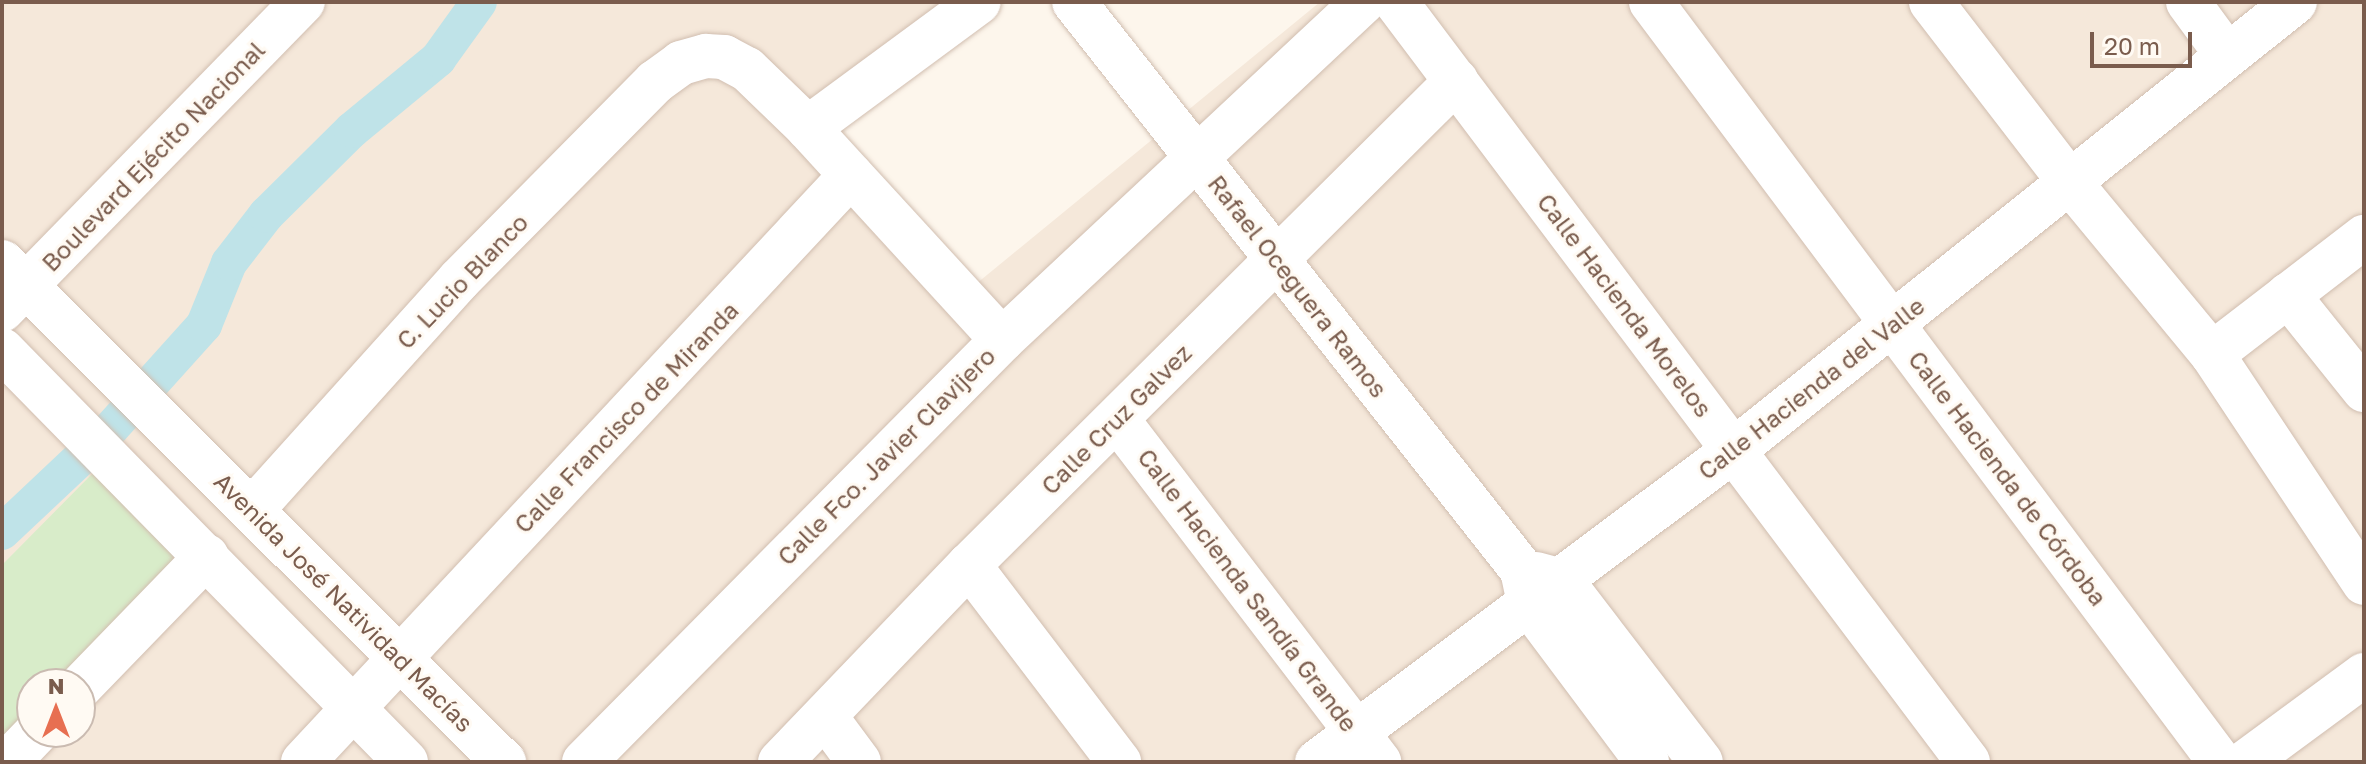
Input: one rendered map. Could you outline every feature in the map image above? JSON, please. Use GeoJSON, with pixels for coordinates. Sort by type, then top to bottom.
{"type":"FeatureCollection","features":[{"type":"Feature","properties":{"kind":"street","name":"Boulevard Ejécito Nacional"},"geometry":{"type":"LineString","coordinates":[[10,286],[303,2]]}},
{"type":"Feature","properties":{"kind":"street"},"geometry":{"type":"LineString","coordinates":[[979,2],[808,128],[1002,340]]}},
{"type":"Feature","properties":{"kind":"street","name":"Rafael Oceguera Ramos"},"geometry":{"type":"LineString","coordinates":[[1074,2],[1538,585],[1701,762]]}},
{"type":"Feature","properties":{"kind":"street"},"geometry":{"type":"LineString","coordinates":[[1197,158],[1363,2]]}},
{"type":"Feature","properties":{"kind":"street","name":"Calle Hacienda Morelos"},"geometry":{"type":"LineString","coordinates":[[1396,2],[1968,762]]}},
{"type":"Feature","properties":{"kind":"street","name":"Calle Hacienda de Córdoba"},"geometry":{"type":"LineString","coordinates":[[1651,2],[2220,762]]}},
{"type":"Feature","properties":{"kind":"street"},"geometry":{"type":"LineString","coordinates":[[1931,2],[2068,180],[2212,354],[2350,533],[2364,583]]}},
{"type":"Feature","properties":{"kind":"street"},"geometry":{"type":"LineString","coordinates":[[2188,2],[2227,55]]}},
{"type":"Feature","properties":{"kind":"street","name":"Calle Hacienda del Valle"},"geometry":{"type":"LineString","coordinates":[[1317,762],[1368,747],[1538,585],[1734,450],[1893,325],[2068,180],[2295,2]]}},
{"type":"Feature","properties":{"kind":"street","name":"C. Lucio Blanco"},"geometry":{"type":"LineString","coordinates":[[252,510],[459,280],[655,82],[681,63],[706,56],[735,61],[808,128]]}},
{"type":"Feature","properties":{"kind":"street","name":"Calle Cruz Galvez"},"geometry":{"type":"LineString","coordinates":[[780,762],[969,565],[1456,81]]}},
{"type":"Feature","properties":{"kind":"street","name":"Calle Fco. Javier Clavijero"},"geometry":{"type":"LineString","coordinates":[[584,762],[1002,340],[1197,158]]}},
{"type":"Feature","properties":{"kind":"street","name":"Calle Francisco de Miranda"},"geometry":{"type":"LineString","coordinates":[[352,707],[851,175]]}},
{"type":"Feature","properties":{"kind":"street"},"geometry":{"type":"LineString","coordinates":[[2212,354],[2364,237]]}},
{"type":"Feature","properties":{"kind":"street","name":"Avenida José Natividad Macías"},"geometry":{"type":"LineString","coordinates":[[10,286],[106,363],[504,762]]}},
{"type":"Feature","properties":{"kind":"street"},"geometry":{"type":"LineString","coordinates":[[2288,295],[2364,390]]}},
{"type":"Feature","properties":{"kind":"street"},"geometry":{"type":"LineString","coordinates":[[2,350],[406,762]]}},
{"type":"Feature","properties":{"kind":"street","name":"Calle Hacienda Sandía Grande"},"geometry":{"type":"LineString","coordinates":[[1117,419],[1368,747]]}},
{"type":"Feature","properties":{"kind":"street"},"geometry":{"type":"LineString","coordinates":[[96,670],[207,556]]}},
{"type":"Feature","properties":{"kind":"street"},"geometry":{"type":"LineString","coordinates":[[969,565],[1119,762]]}},
{"type":"Feature","properties":{"kind":"street","name":"Rafael Oceguera Ramos"},"geometry":{"type":"LineString","coordinates":[[1538,585],[1647,762]]}},
{"type":"Feature","properties":{"kind":"street"},"geometry":{"type":"LineString","coordinates":[[2246,762],[2364,675]]}},
{"type":"Feature","properties":{"kind":"street"},"geometry":{"type":"LineString","coordinates":[[303,762],[352,707]]}},
{"type":"Feature","properties":{"kind":"street"},"geometry":{"type":"LineString","coordinates":[[825,716],[859,762]]}},
{"type":"Feature","properties":{"kind":"shaded area"},"geometry":{"type":"Polygon","coordinates":[[[2,2],[999,2],[837,123],[855,202],[954,302],[1320,2],[2364,2],[2364,762],[2,762],[2,2]]]}},
{"type":"Feature","properties":{"kind":"green space"},"geometry":{"type":"Polygon","coordinates":[[[96,470],[194,559],[89,668],[16,668],[16,745],[2,759],[2,565],[96,470]]]}},
{"type":"Feature","properties":{"kind":"waterway"},"geometry":{"type":"LineString","coordinates":[[2,532],[105,435],[204,325],[229,263],[266,215],[352,130],[438,59],[479,2]]}}]}
